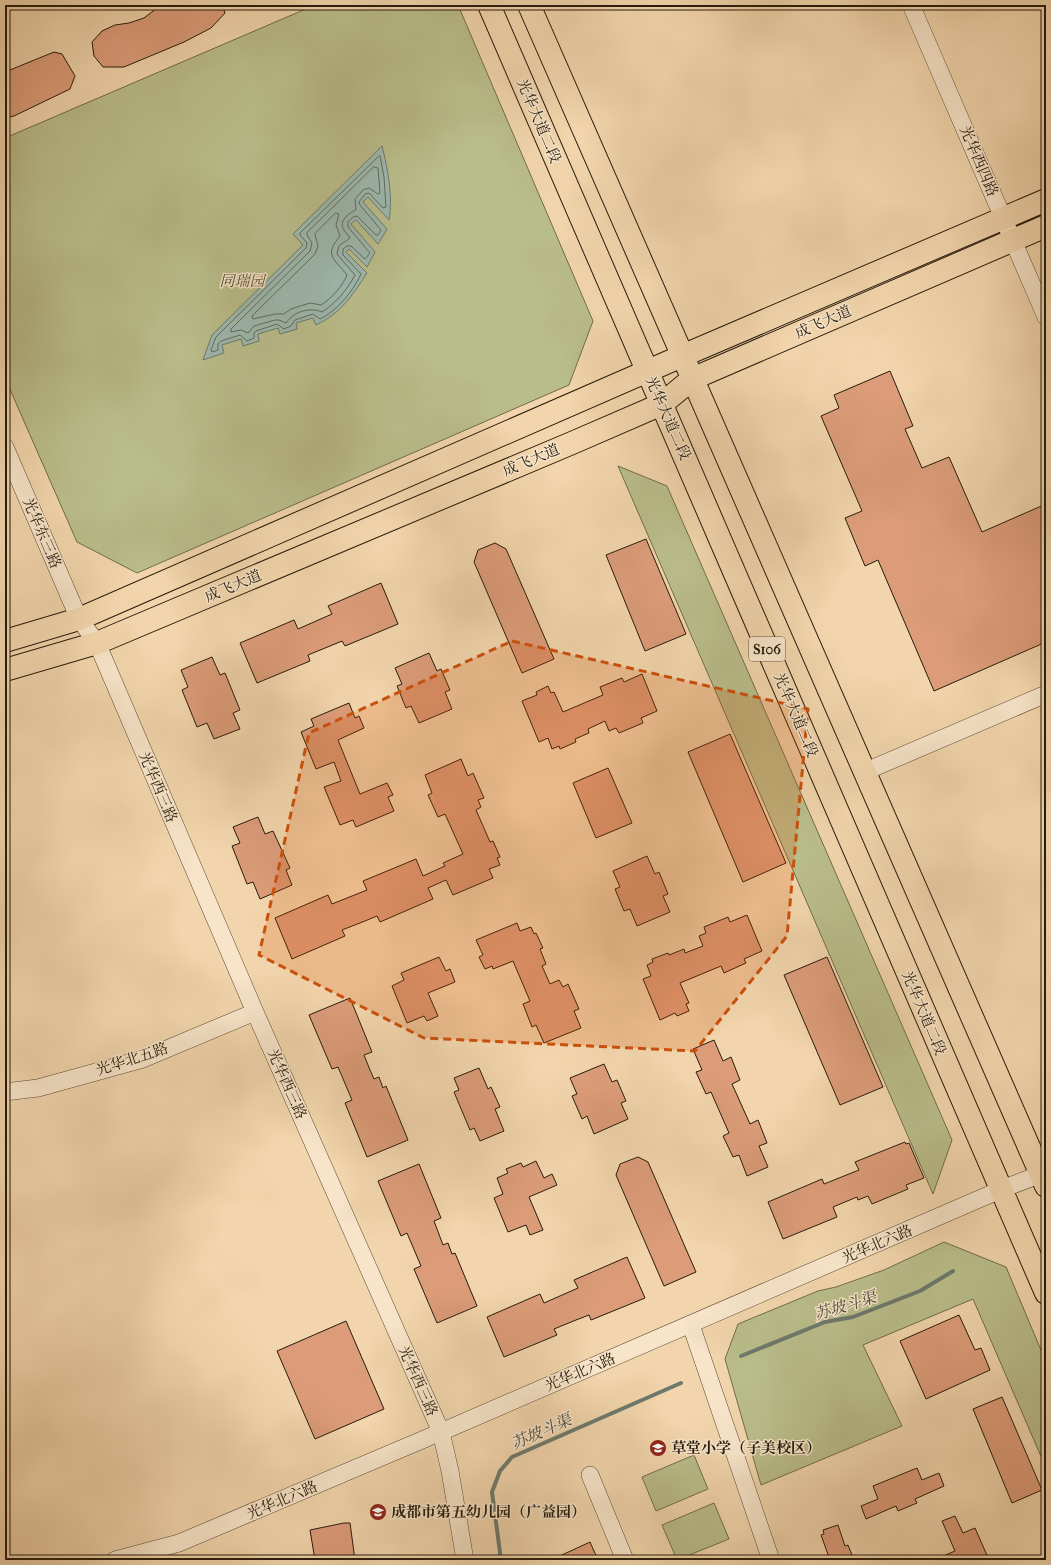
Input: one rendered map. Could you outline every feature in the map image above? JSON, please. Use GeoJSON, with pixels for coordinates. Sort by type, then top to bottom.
{"type":"FeatureCollection","features":[{"type":"Feature","properties":{"kind":"main road","name":"光华大道二段"},"geometry":{"type":"LineString","coordinates":[[489,5],[1046,1294]]}},
{"type":"Feature","properties":{"kind":"main road","name":"S106"},"geometry":{"type":"LineString","coordinates":[[529,5],[864,772],[1044,1178]]}},
{"type":"Feature","properties":{"kind":"main road","name":"成飞大道"},"geometry":{"type":"LineString","coordinates":[[5,641],[79,619],[647,371],[1046,200]]}},
{"type":"Feature","properties":{"kind":"main road","name":"成飞大道"},"geometry":{"type":"LineString","coordinates":[[5,670],[97,643],[662,404],[692,379],[1046,226]]}},
{"type":"Feature","properties":{"kind":"street","name":"光华西四路"},"geometry":{"type":"LineString","coordinates":[[911,5],[1046,318]]}},
{"type":"Feature","properties":{"kind":"street","name":"光华东三路"},"geometry":{"type":"LineString","coordinates":[[5,447],[79,619]]}},
{"type":"Feature","properties":{"kind":"street","name":"光华西三路"},"geometry":{"type":"LineString","coordinates":[[79,619],[97,643],[255,1012],[441,1432],[450,1471],[465,1560]]}},
{"type":"Feature","properties":{"kind":"street"},"geometry":{"type":"LineString","coordinates":[[864,772],[1046,694]]}},
{"type":"Feature","properties":{"kind":"street","name":"光华北五路"},"geometry":{"type":"LineString","coordinates":[[5,1092],[38,1088],[143,1059],[255,1012]]}},
{"type":"Feature","properties":{"kind":"street","name":"光华北六路"},"geometry":{"type":"LineString","coordinates":[[116,1560],[178,1544],[691,1325],[1000,1190],[1044,1178]]}},
{"type":"Feature","properties":{"kind":"street"},"geometry":{"type":"LineString","coordinates":[[691,1325],[771,1560]]}},
{"type":"Feature","properties":{"kind":"street"},"geometry":{"type":"LineString","coordinates":[[590,1475],[625,1560]]}},
{"type":"Feature","properties":{"kind":"highlighted area"},"geometry":{"type":"Polygon","coordinates":[[[512,641],[808,709],[787,936],[695,1051],[424,1038],[259,955],[309,733],[512,641]]]}},
{"type":"Feature","properties":{"kind":"green space","name":"同瑞园"},"geometry":{"type":"Polygon","coordinates":[[[315,5],[458,5],[593,321],[569,385],[137,573],[77,542],[5,378],[5,138],[315,5]]]}},
{"type":"Feature","properties":{"kind":"green space"},"geometry":{"type":"Polygon","coordinates":[[[618,466],[667,486],[952,1140],[933,1194],[618,466]]]}},
{"type":"Feature","properties":{"kind":"green space"},"geometry":{"type":"Polygon","coordinates":[[[944,1242],[1006,1267],[1046,1362],[1046,1468],[973,1299],[863,1345],[902,1426],[761,1485],[725,1359],[738,1324],[818,1291],[836,1287],[884,1270],[944,1242]]]}},
{"type":"Feature","properties":{"kind":"green space"},"geometry":{"type":"Polygon","coordinates":[[[694,1455],[708,1489],[656,1511],[642,1477],[694,1455]]]}},
{"type":"Feature","properties":{"kind":"green space"},"geometry":{"type":"Polygon","coordinates":[[[714,1503],[729,1539],[677,1560],[662,1525],[714,1503]]]}},
{"type":"Feature","properties":{"kind":"water"},"geometry":{"type":"Polygon","coordinates":[[[382,146],[389,183],[389,220],[368,197],[363,202],[387,229],[378,244],[356,220],[351,224],[375,252],[367,267],[349,249],[346,252],[367,273],[345,303],[332,315],[316,325],[313,318],[296,323],[297,329],[280,334],[278,328],[258,334],[259,341],[243,346],[241,339],[222,345],[224,353],[203,360],[212,335],[303,245],[293,234],[382,146]]]}},
{"type":"Feature","properties":{"kind":"building"},"geometry":{"type":"Polygon","coordinates":[[[161,5],[222,5],[225,13],[211,28],[184,42],[124,67],[103,67],[94,56],[92,42],[102,31],[115,25],[129,23],[144,18],[161,5]]]}},
{"type":"Feature","properties":{"kind":"building"},"geometry":{"type":"Polygon","coordinates":[[[54,52],[62,54],[75,76],[70,89],[14,116],[5,118],[5,72],[54,52]]]}},
{"type":"Feature","properties":{"kind":"building"},"geometry":{"type":"Polygon","coordinates":[[[890,371],[913,426],[905,429],[922,468],[949,457],[982,532],[1046,504],[1046,642],[934,691],[878,560],[865,566],[845,518],[862,511],[821,416],[839,408],[834,395],[890,371]]]}},
{"type":"Feature","properties":{"kind":"building"},"geometry":{"type":"Polygon","coordinates":[[[646,539],[686,634],[645,651],[606,555],[646,539]]]}},
{"type":"Feature","properties":{"kind":"building"},"geometry":{"type":"Polygon","coordinates":[[[495,543],[506,549],[554,659],[522,673],[474,562],[478,550],[495,543]]]}},
{"type":"Feature","properties":{"kind":"building"},"geometry":{"type":"Polygon","coordinates":[[[381,583],[398,624],[345,646],[342,641],[308,655],[310,661],[257,683],[240,643],[294,620],[298,629],[332,614],[328,606],[381,583]]]}},
{"type":"Feature","properties":{"kind":"building"},"geometry":{"type":"Polygon","coordinates":[[[429,653],[437,671],[441,669],[450,690],[445,692],[452,709],[419,723],[411,706],[406,708],[397,686],[402,684],[395,668],[429,653]]]}},
{"type":"Feature","properties":{"kind":"building"},"geometry":{"type":"Polygon","coordinates":[[[212,657],[220,675],[225,673],[240,710],[233,713],[240,729],[214,739],[207,723],[197,727],[182,690],[188,687],[181,670],[212,657]]]}},
{"type":"Feature","properties":{"kind":"building"},"geometry":{"type":"Polygon","coordinates":[[[642,674],[657,711],[641,718],[643,723],[619,733],[616,728],[609,731],[605,721],[588,729],[589,733],[575,739],[576,742],[560,749],[559,746],[552,749],[548,738],[539,742],[522,701],[537,695],[536,692],[548,686],[551,693],[554,692],[563,712],[603,695],[600,687],[622,678],[624,682],[642,674]]]}},
{"type":"Feature","properties":{"kind":"building"},"geometry":{"type":"Polygon","coordinates":[[[349,703],[355,718],[359,716],[364,728],[338,740],[360,794],[387,783],[393,795],[388,797],[394,811],[356,827],[353,820],[340,825],[324,787],[341,781],[334,762],[316,769],[301,732],[314,726],[311,719],[349,703]]]}},
{"type":"Feature","properties":{"kind":"building"},"geometry":{"type":"Polygon","coordinates":[[[730,734],[786,863],[743,882],[688,752],[730,734]]]}},
{"type":"Feature","properties":{"kind":"building"},"geometry":{"type":"Polygon","coordinates":[[[461,759],[468,776],[473,773],[484,798],[478,800],[481,807],[476,810],[490,842],[493,841],[500,857],[497,858],[500,865],[489,869],[493,878],[453,895],[446,880],[428,888],[433,899],[380,922],[377,916],[342,930],[345,936],[292,959],[275,918],[328,895],[332,904],[367,890],[363,881],[416,859],[423,876],[445,866],[443,863],[463,854],[445,814],[438,817],[428,795],[432,793],[425,775],[461,759]]]}},
{"type":"Feature","properties":{"kind":"building"},"geometry":{"type":"Polygon","coordinates":[[[608,768],[632,823],[596,838],[573,783],[608,768]]]}},
{"type":"Feature","properties":{"kind":"building"},"geometry":{"type":"Polygon","coordinates":[[[258,817],[265,834],[273,831],[290,868],[286,870],[292,885],[260,899],[253,882],[247,884],[232,846],[240,843],[233,827],[258,817]]]}},
{"type":"Feature","properties":{"kind":"building"},"geometry":{"type":"Polygon","coordinates":[[[647,856],[655,874],[659,872],[668,894],[663,896],[670,912],[637,926],[630,909],[624,911],[615,889],[620,887],[613,871],[647,856]]]}},
{"type":"Feature","properties":{"kind":"building"},"geometry":{"type":"Polygon","coordinates":[[[747,915],[762,951],[744,959],[746,963],[724,973],[721,966],[680,983],[689,1003],[686,1004],[689,1011],[677,1016],[675,1013],[660,1020],[643,979],[651,976],[647,965],[653,962],[652,959],[668,953],[669,955],[684,949],[685,953],[703,946],[699,936],[706,933],[704,927],[728,917],[730,922],[747,915]]]}},
{"type":"Feature","properties":{"kind":"building"},"geometry":{"type":"Polygon","coordinates":[[[517,923],[520,931],[531,927],[534,934],[536,933],[543,948],[540,949],[546,964],[542,966],[550,984],[559,980],[563,987],[568,984],[579,1009],[574,1011],[581,1028],[544,1043],[536,1025],[532,1027],[523,1004],[530,1001],[513,961],[493,969],[492,966],[485,969],[479,957],[483,955],[476,940],[517,923]]]}},
{"type":"Feature","properties":{"kind":"building"},"geometry":{"type":"Polygon","coordinates":[[[439,957],[446,971],[450,969],[455,982],[428,993],[438,1016],[427,1021],[424,1016],[407,1023],[392,986],[404,980],[401,973],[439,957]]]}},
{"type":"Feature","properties":{"kind":"building"},"geometry":{"type":"Polygon","coordinates":[[[827,957],[883,1087],[840,1105],[784,975],[827,957]]]}},
{"type":"Feature","properties":{"kind":"building"},"geometry":{"type":"Polygon","coordinates":[[[350,998],[372,1052],[364,1055],[370,1070],[374,1079],[379,1077],[383,1088],[386,1086],[408,1140],[367,1157],[345,1103],[352,1100],[338,1067],[332,1069],[309,1015],[350,998]]]}},
{"type":"Feature","properties":{"kind":"building"},"geometry":{"type":"Polygon","coordinates":[[[714,1040],[723,1061],[731,1057],[740,1080],[732,1084],[750,1124],[758,1120],[767,1143],[759,1146],[768,1167],[747,1176],[739,1155],[733,1157],[723,1136],[729,1133],[711,1092],[706,1094],[696,1072],[702,1070],[693,1049],[714,1040]]]}},
{"type":"Feature","properties":{"kind":"building"},"geometry":{"type":"Polygon","coordinates":[[[604,1064],[612,1082],[617,1080],[626,1101],[621,1103],[628,1119],[594,1134],[587,1116],[582,1119],[572,1096],[577,1094],[570,1078],[604,1064]]]}},
{"type":"Feature","properties":{"kind":"building"},"geometry":{"type":"Polygon","coordinates":[[[479,1068],[488,1089],[491,1087],[500,1107],[495,1109],[504,1131],[480,1141],[474,1128],[470,1130],[454,1092],[459,1090],[454,1078],[479,1068]]]}},
{"type":"Feature","properties":{"kind":"building"},"geometry":{"type":"Polygon","coordinates":[[[905,1142],[906,1144],[909,1143],[924,1178],[906,1185],[908,1189],[872,1204],[868,1196],[858,1200],[857,1197],[833,1207],[837,1217],[783,1239],[768,1202],[822,1179],[824,1184],[859,1170],[855,1162],[905,1142]]]}},
{"type":"Feature","properties":{"kind":"building"},"geometry":{"type":"Polygon","coordinates":[[[638,1157],[648,1162],[696,1272],[664,1286],[616,1175],[620,1164],[638,1157]]]}},
{"type":"Feature","properties":{"kind":"building"},"geometry":{"type":"Polygon","coordinates":[[[536,1161],[544,1178],[552,1174],[557,1185],[529,1197],[543,1230],[530,1235],[526,1225],[508,1232],[494,1198],[503,1194],[497,1178],[508,1173],[506,1169],[521,1163],[523,1167],[536,1161]]]}},
{"type":"Feature","properties":{"kind":"building"},"geometry":{"type":"Polygon","coordinates":[[[419,1164],[441,1218],[434,1221],[443,1245],[448,1243],[452,1254],[455,1253],[477,1306],[437,1323],[414,1269],[421,1266],[407,1233],[401,1236],[378,1181],[419,1164]]]}},
{"type":"Feature","properties":{"kind":"building"},"geometry":{"type":"Polygon","coordinates":[[[627,1257],[645,1298],[591,1320],[589,1315],[554,1329],[557,1335],[504,1357],[487,1317],[540,1294],[544,1303],[578,1288],[574,1280],[627,1257]]]}},
{"type":"Feature","properties":{"kind":"building"},"geometry":{"type":"Polygon","coordinates":[[[959,1315],[975,1350],[981,1348],[990,1370],[926,1399],[900,1341],[959,1315]]]}},
{"type":"Feature","properties":{"kind":"building"},"geometry":{"type":"Polygon","coordinates":[[[346,1321],[384,1409],[315,1439],[277,1351],[346,1321]]]}},
{"type":"Feature","properties":{"kind":"building"},"geometry":{"type":"Polygon","coordinates":[[[1002,1397],[1042,1490],[1012,1503],[973,1409],[1002,1397]]]}},
{"type":"Feature","properties":{"kind":"building"},"geometry":{"type":"Polygon","coordinates":[[[917,1468],[922,1480],[939,1473],[944,1486],[915,1499],[917,1503],[898,1511],[896,1506],[866,1519],[861,1506],[878,1499],[873,1486],[917,1468]]]}},
{"type":"Feature","properties":{"kind":"building"},"geometry":{"type":"Polygon","coordinates":[[[955,1516],[963,1533],[975,1528],[989,1560],[934,1560],[955,1551],[942,1521],[955,1516]]]}},
{"type":"Feature","properties":{"kind":"building"},"geometry":{"type":"Polygon","coordinates":[[[350,1523],[355,1560],[315,1560],[310,1530],[350,1523]]]}},
{"type":"Feature","properties":{"kind":"building"},"geometry":{"type":"Polygon","coordinates":[[[838,1525],[845,1546],[848,1545],[854,1560],[830,1560],[821,1535],[824,1534],[823,1530],[838,1525]]]}},
{"type":"Feature","properties":{"kind":"building"},"geometry":{"type":"Polygon","coordinates":[[[590,1542],[598,1560],[551,1560],[590,1542]]]}},
{"type":"Feature","properties":{"kind":"waterway","name":"苏坡斗渠"},"geometry":{"type":"LineString","coordinates":[[741,1356],[825,1322],[853,1317],[920,1291],[953,1271]]}},
{"type":"Feature","properties":{"kind":"waterway","name":"苏坡斗渠"},"geometry":{"type":"LineString","coordinates":[[501,1560],[492,1492],[500,1471],[512,1457],[681,1383]]}},
{"type":"Feature","properties":{"kind":"place","name":"草堂小学（子美校区）"},"geometry":{"type":"Point","coordinates":[658,1448]}},
{"type":"Feature","properties":{"kind":"place","name":"成都市第五幼儿园（广益园）"},"geometry":{"type":"Point","coordinates":[378,1512]}}]}
